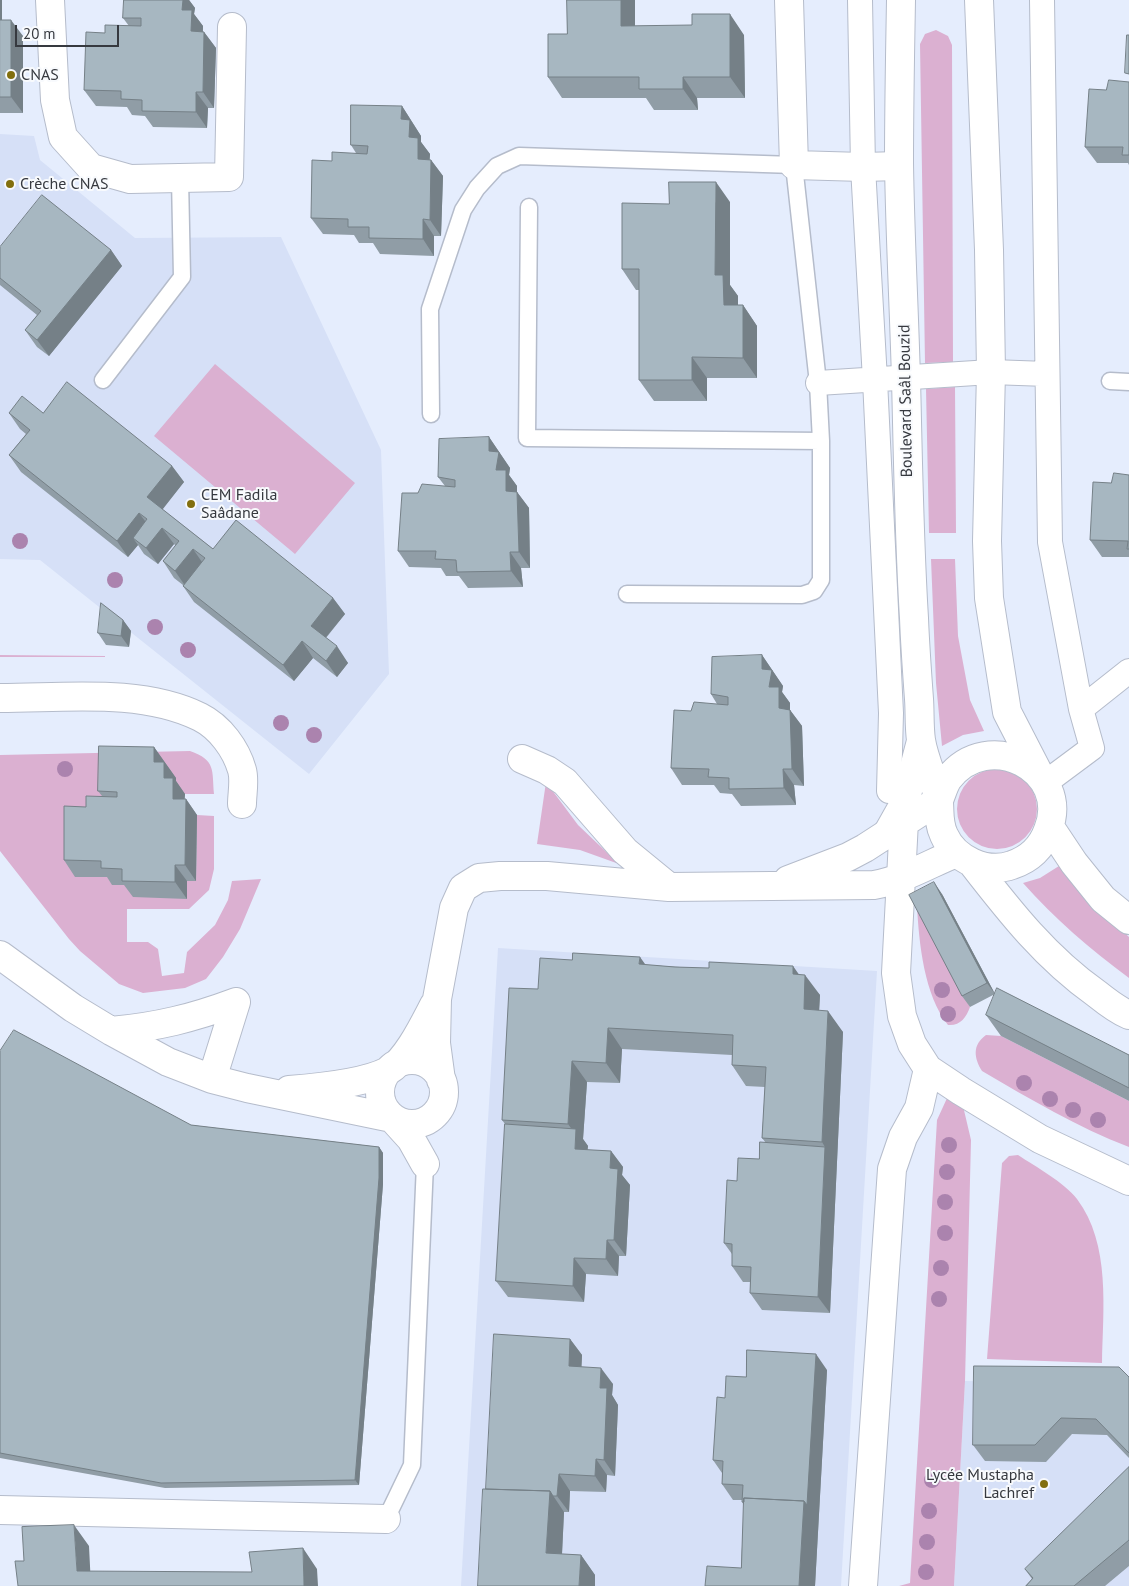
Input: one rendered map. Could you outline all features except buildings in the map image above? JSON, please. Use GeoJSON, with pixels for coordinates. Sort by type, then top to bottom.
{"type":"FeatureCollection","features":[{"type":"Feature","properties":{"kind":"street"},"geometry":{"type":"LineString","coordinates":[[50,0],[55,100],[63,137],[91,168],[130,180],[229,177],[232,27]]}},
{"type":"Feature","properties":{"kind":"street"},"geometry":{"type":"LineString","coordinates":[[789,0],[794,165],[899,166]]}},
{"type":"Feature","properties":{"kind":"street"},"geometry":{"type":"LineString","coordinates":[[860,0],[863,167],[900,878],[896,973],[902,1016],[912,1044],[928,1069],[1040,1139],[1129,1181]]}},
{"type":"Feature","properties":{"kind":"street","name":"Boulevard Saâl Bouzid"},"geometry":{"type":"LineString","coordinates":[[901,0],[899,166],[910,552],[921,742],[939,800],[939,819],[945,838],[1028,934],[1062,967],[1106,1001],[1129,1015]]}},
{"type":"Feature","properties":{"kind":"street"},"geometry":{"type":"LineString","coordinates":[[425,1164],[429,1135],[443,1101],[444,1091],[436,1044],[437,999],[454,908],[463,888],[479,878],[547,876],[669,887],[874,885],[888,883],[964,858],[991,868],[1010,866],[1027,858],[1041,845],[1050,827],[1050,798],[1007,712],[989,598],[987,541],[991,372],[989,250],[979,0]]}},
{"type":"Feature","properties":{"kind":"street"},"geometry":{"type":"LineString","coordinates":[[1042,0],[1050,542],[1081,709],[1092,748],[1042,779]]}},
{"type":"Feature","properties":{"kind":"street"},"geometry":{"type":"LineString","coordinates":[[818,383],[906,379],[991,372],[1047,374]]}},
{"type":"Feature","properties":{"kind":"street"},"geometry":{"type":"LineString","coordinates":[[1081,709],[1129,671]]}},
{"type":"Feature","properties":{"kind":"street"},"geometry":{"type":"LineString","coordinates":[[0,698],[113,697],[163,703],[202,718],[226,738],[242,771],[242,804]]}},
{"type":"Feature","properties":{"kind":"street"},"geometry":{"type":"LineString","coordinates":[[770,887],[848,857],[865,848],[896,812],[921,742]]}},
{"type":"Feature","properties":{"kind":"street","name":"Boulevard Saâl Bouzid"},"geometry":{"type":"LineString","coordinates":[[939,800],[946,782],[958,768],[973,758],[991,754],[1009,756],[1026,763],[1042,779]]}},
{"type":"Feature","properties":{"kind":"street"},"geometry":{"type":"LineString","coordinates":[[522,760],[547,770],[565,782],[625,851],[669,887]]}},
{"type":"Feature","properties":{"kind":"street"},"geometry":{"type":"LineString","coordinates":[[896,812],[939,800]]}},
{"type":"Feature","properties":{"kind":"street"},"geometry":{"type":"LineString","coordinates":[[1050,827],[1074,863],[1103,899],[1129,920]]}},
{"type":"Feature","properties":{"kind":"street"},"geometry":{"type":"LineString","coordinates":[[874,885],[888,898],[898,913]]}},
{"type":"Feature","properties":{"kind":"street"},"geometry":{"type":"LineString","coordinates":[[0,955],[73,1008],[111,1031],[168,1062],[212,1079],[392,1118],[402,1123],[413,1124],[423,1122],[439,1110]]}},
{"type":"Feature","properties":{"kind":"street"},"geometry":{"type":"LineString","coordinates":[[425,1164],[412,1139],[385,1110],[381,1100],[380,1089],[382,1079],[418,1036],[437,999]]}},
{"type":"Feature","properties":{"kind":"street"},"geometry":{"type":"LineString","coordinates":[[111,1031],[145,1028],[172,1022],[204,1014],[236,1002],[212,1079]]}},
{"type":"Feature","properties":{"kind":"street"},"geometry":{"type":"LineString","coordinates":[[267,1092],[303,1089],[362,1080],[408,1061],[419,1061],[428,1065],[442,1080]]}},
{"type":"Feature","properties":{"kind":"street"},"geometry":{"type":"LineString","coordinates":[[863,1586],[892,1169],[903,1137],[919,1108],[928,1069]]}},
{"type":"Feature","properties":{"kind":"street"},"geometry":{"type":"LineString","coordinates":[[0,1510],[386,1519]]}},
{"type":"Feature","properties":{"kind":"lane"},"geometry":{"type":"LineString","coordinates":[[431,414],[430,309],[463,210],[477,188],[497,166],[519,156],[794,165],[818,383],[821,441],[821,580],[814,592],[802,595],[627,594]]}},
{"type":"Feature","properties":{"kind":"lane"},"geometry":{"type":"LineString","coordinates":[[103,380],[182,277],[180,178]]}},
{"type":"Feature","properties":{"kind":"lane"},"geometry":{"type":"LineString","coordinates":[[529,207],[527,438],[821,441]]}},
{"type":"Feature","properties":{"kind":"lane"},"geometry":{"type":"LineString","coordinates":[[1110,381],[1129,382]]}},
{"type":"Feature","properties":{"kind":"lane"},"geometry":{"type":"LineString","coordinates":[[386,1519],[412,1464],[425,1164]]}},
{"type":"Feature","properties":{"kind":"shaded area"},"geometry":{"type":"Polygon","coordinates":[[[936,30],[948,36],[952,45],[953,362],[925,363],[920,44],[925,34],[936,30]]]}},
{"type":"Feature","properties":{"kind":"shaded area","name":"CEM Fadila Saâdane"},"geometry":{"type":"Polygon","coordinates":[[[0,134],[34,136],[40,160],[135,238],[281,237],[381,450],[389,674],[309,774],[40,560],[0,559],[0,134]]]}},
{"type":"Feature","properties":{"kind":"shaded area"},"geometry":{"type":"Polygon","coordinates":[[[215,364],[355,483],[295,554],[154,436],[215,364]]]}},
{"type":"Feature","properties":{"kind":"shaded area"},"geometry":{"type":"Polygon","coordinates":[[[955,387],[956,533],[929,533],[926,389],[955,387]]]}},
{"type":"Feature","properties":{"kind":"shaded area"},"geometry":{"type":"Polygon","coordinates":[[[931,559],[955,559],[958,636],[970,700],[984,731],[963,735],[942,746],[936,683],[931,559]]]}},
{"type":"Feature","properties":{"kind":"shaded area"},"geometry":{"type":"Polygon","coordinates":[[[0,655],[105,656],[105,657],[0,657],[0,655]]]}},
{"type":"Feature","properties":{"kind":"shaded area"},"geometry":{"type":"Polygon","coordinates":[[[190,751],[204,758],[211,767],[214,794],[175,794],[165,778],[165,763],[112,877],[196,881],[197,815],[214,816],[214,869],[209,890],[189,909],[127,909],[127,942],[148,942],[158,949],[162,976],[184,973],[187,952],[215,925],[228,900],[232,881],[261,879],[240,929],[223,957],[206,979],[185,988],[143,993],[119,984],[80,951],[0,851],[0,755],[190,751]]]}},
{"type":"Feature","properties":{"kind":"shaded area"},"geometry":{"type":"Polygon","coordinates":[[[997,769],[1012,772],[1025,781],[1034,794],[1037,809],[1034,824],[1025,837],[1012,846],[997,849],[982,846],[969,837],[960,824],[957,809],[960,794],[969,781],[982,772],[997,769]]]}},
{"type":"Feature","properties":{"kind":"shaded area"},"geometry":{"type":"Polygon","coordinates":[[[546,782],[578,825],[619,864],[580,850],[537,844],[546,782]]]}},
{"type":"Feature","properties":{"kind":"shaded area"},"geometry":{"type":"Polygon","coordinates":[[[1059,866],[1081,892],[1129,937],[1129,978],[1073,933],[1023,883],[1040,878],[1059,866]]]}},
{"type":"Feature","properties":{"kind":"shaded area"},"geometry":{"type":"Polygon","coordinates":[[[917,906],[970,1007],[967,1015],[959,1023],[948,1025],[933,999],[921,952],[917,906]]]}},
{"type":"Feature","properties":{"kind":"shaded area"},"geometry":{"type":"Polygon","coordinates":[[[498,948],[877,971],[841,1586],[461,1586],[498,948]]]}},
{"type":"Feature","properties":{"kind":"shaded area"},"geometry":{"type":"Polygon","coordinates":[[[986,1035],[1001,1036],[1129,1101],[1129,1147],[1072,1122],[982,1071],[976,1057],[976,1047],[986,1035]]]}},
{"type":"Feature","properties":{"kind":"shaded area"},"geometry":{"type":"Polygon","coordinates":[[[948,1096],[963,1106],[971,1140],[965,1381],[954,1586],[899,1586],[910,1583],[937,1120],[948,1096]]]}},
{"type":"Feature","properties":{"kind":"shaded area"},"geometry":{"type":"Polygon","coordinates":[[[1018,1155],[1065,1187],[1077,1199],[1088,1217],[1095,1236],[1103,1278],[1102,1363],[987,1359],[1002,1163],[1009,1156],[1018,1155]]]}},
{"type":"Feature","properties":{"kind":"shaded area","name":"Lycée Mustapha Lachref"},"geometry":{"type":"Polygon","coordinates":[[[965,1381],[1129,1383],[1129,1586],[954,1586],[965,1381]]]}},
{"type":"Feature","properties":{"kind":"place","name":"CNAS"},"geometry":{"type":"Point","coordinates":[11,75]}},
{"type":"Feature","properties":{"kind":"place","name":"Crèche CNAS"},"geometry":{"type":"Point","coordinates":[10,184]}},
{"type":"Feature","properties":{"kind":"place","name":"CEM Fadila Saâdane"},"geometry":{"type":"Point","coordinates":[191,504]}},
{"type":"Feature","properties":{"kind":"place","name":"Lycée Mustapha Lachref"},"geometry":{"type":"Point","coordinates":[1044,1484]}}]}
